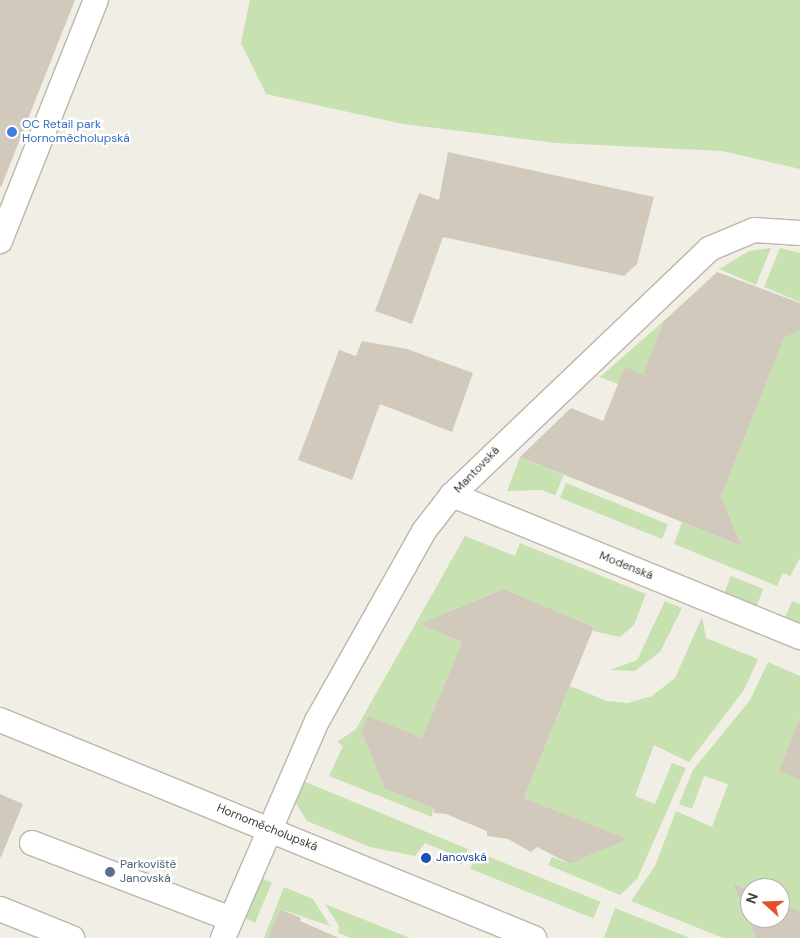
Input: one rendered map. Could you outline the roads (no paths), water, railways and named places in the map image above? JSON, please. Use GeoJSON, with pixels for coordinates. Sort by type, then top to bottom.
{"type":"FeatureCollection","features":[{"type":"Feature","properties":{"kind":"street"},"geometry":{"type":"LineString","coordinates":[[0,241],[96,0]]}},
{"type":"Feature","properties":{"kind":"street","name":"Mantovská"},"geometry":{"type":"LineString","coordinates":[[227,929],[268,828],[317,721],[383,600],[424,531],[452,495],[709,249],[754,230],[800,234]]}},
{"type":"Feature","properties":{"kind":"street","name":"Modenská"},"geometry":{"type":"LineString","coordinates":[[452,495],[800,637]]}},
{"type":"Feature","properties":{"kind":"street","name":"Hornoměcholupská"},"geometry":{"type":"LineString","coordinates":[[0,720],[534,938]]}},
{"type":"Feature","properties":{"kind":"street"},"geometry":{"type":"LineString","coordinates":[[32,842],[227,929]]}},
{"type":"Feature","properties":{"kind":"street"},"geometry":{"type":"LineString","coordinates":[[0,909],[72,938]]}},
{"type":"Feature","properties":{"kind":"place","name":"OC Retail park Hornoměcholupská"},"geometry":{"type":"Point","coordinates":[12,132]}},
{"type":"Feature","properties":{"kind":"place","name":"Janovská"},"geometry":{"type":"Point","coordinates":[426,858]}},
{"type":"Feature","properties":{"kind":"place","name":"Parkoviště Janovská"},"geometry":{"type":"Point","coordinates":[110,872]}}]}
